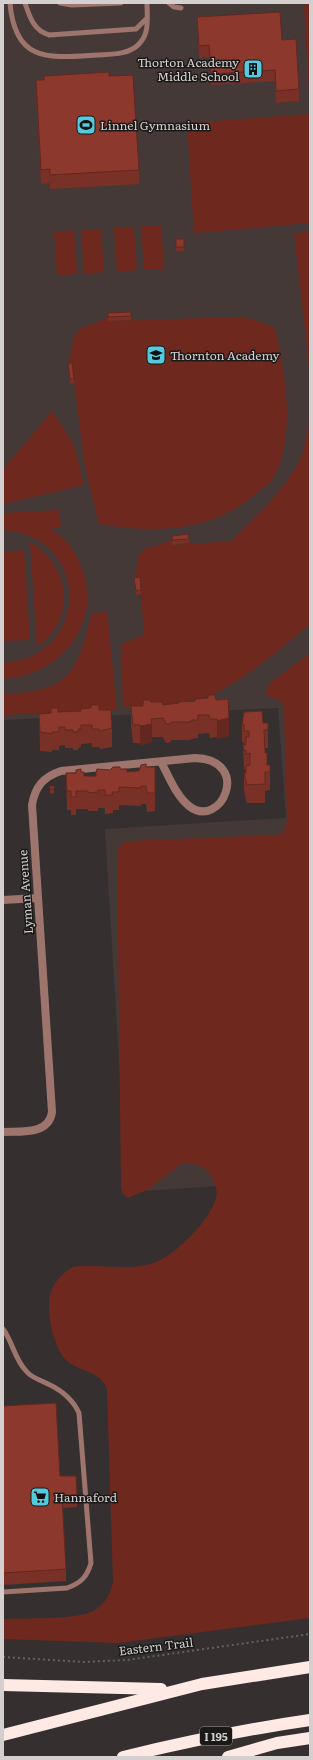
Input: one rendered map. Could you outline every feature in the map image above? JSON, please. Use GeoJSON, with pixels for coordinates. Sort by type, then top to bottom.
{"type":"FeatureCollection","features":[{"type":"Feature","properties":{"kind":"highway"},"geometry":{"type":"LineString","coordinates":[[3,1735],[202,1684],[310,1667]]}},
{"type":"Feature","properties":{"kind":"highway"},"geometry":{"type":"LineString","coordinates":[[3,1685],[178,1690]]}},
{"type":"Feature","properties":{"kind":"highway","name":"I 195"},"geometry":{"type":"LineString","coordinates":[[123,1757],[182,1743],[267,1726],[310,1720]]}},
{"type":"Feature","properties":{"kind":"highway"},"geometry":{"type":"LineString","coordinates":[[228,1757],[277,1743],[310,1738]]}},
{"type":"Feature","properties":{"kind":"street","name":"Lyman Avenue"},"geometry":{"type":"LineString","coordinates":[[3,1132],[38,1129],[48,1125],[51,1120],[52,1106],[32,805],[34,792],[40,782],[50,775],[61,771],[195,758],[213,762],[223,769],[227,778],[227,790],[224,798],[215,808],[208,811],[191,808],[180,797],[161,762]]}},
{"type":"Feature","properties":{"kind":"street"},"geometry":{"type":"LineString","coordinates":[[3,900],[38,898]]}},
{"type":"Feature","properties":{"kind":"lane"},"geometry":{"type":"LineString","coordinates":[[10,3],[12,22],[19,37],[35,52],[48,57],[130,51],[142,40],[146,33],[147,3]]}},
{"type":"Feature","properties":{"kind":"lane"},"geometry":{"type":"LineString","coordinates":[[25,3],[34,25],[39,31],[49,35],[136,29],[147,18]]}},
{"type":"Feature","properties":{"kind":"lane"},"geometry":{"type":"LineString","coordinates":[[60,3],[72,5],[121,3]]}},
{"type":"Feature","properties":{"kind":"lane"},"geometry":{"type":"LineString","coordinates":[[170,3],[174,7],[181,8]]}},
{"type":"Feature","properties":{"kind":"lane"},"geometry":{"type":"LineString","coordinates":[[3,1329],[18,1361],[25,1370],[68,1397],[76,1406],[79,1413],[91,1563],[86,1576],[75,1585],[67,1588],[3,1592]]}},
{"type":"Feature","properties":{"kind":"path","name":"Eastern Trail"},"geometry":{"type":"LineString","coordinates":[[3,1657],[83,1662],[127,1660],[310,1634]]}},
{"type":"Feature","properties":{"kind":"shaded area","name":"Thornton Academy"},"geometry":{"type":"Polygon","coordinates":[[[3,3],[310,3],[310,1180],[127,1192],[105,829],[286,818],[278,708],[3,720],[3,3]]]}},
{"type":"Feature","properties":{"kind":"shaded area"},"geometry":{"type":"Polygon","coordinates":[[[306,3],[310,3],[310,112],[304,6],[306,3]]]}},
{"type":"Feature","properties":{"kind":"shaded area"},"geometry":{"type":"Polygon","coordinates":[[[310,114],[310,223],[194,233],[187,123],[310,114]]]}},
{"type":"Feature","properties":{"kind":"shaded area"},"geometry":{"type":"Polygon","coordinates":[[[161,225],[164,269],[144,270],[141,226],[161,225]]]}},
{"type":"Feature","properties":{"kind":"shaded area"},"geometry":{"type":"Polygon","coordinates":[[[134,227],[137,270],[117,272],[114,228],[134,227]]]}},
{"type":"Feature","properties":{"kind":"shaded area"},"geometry":{"type":"Polygon","coordinates":[[[101,229],[104,272],[84,274],[81,230],[101,229]]]}},
{"type":"Feature","properties":{"kind":"shaded area"},"geometry":{"type":"Polygon","coordinates":[[[74,230],[77,274],[57,275],[54,232],[74,230]]]}},
{"type":"Feature","properties":{"kind":"shaded area"},"geometry":{"type":"Polygon","coordinates":[[[310,232],[310,375],[294,233],[310,232]]]}},
{"type":"Feature","properties":{"kind":"shaded area"},"geometry":{"type":"Polygon","coordinates":[[[239,317],[253,319],[275,328],[279,345],[285,381],[287,418],[286,436],[282,454],[277,471],[272,479],[259,492],[235,509],[217,518],[198,524],[159,529],[139,529],[99,524],[85,468],[74,383],[68,367],[74,336],[81,328],[108,318],[108,321],[239,317]]]}},
{"type":"Feature","properties":{"kind":"shaded area"},"geometry":{"type":"Polygon","coordinates":[[[52,411],[74,445],[84,485],[3,504],[3,469],[52,411]]]}},
{"type":"Feature","properties":{"kind":"shaded area"},"geometry":{"type":"Polygon","coordinates":[[[310,423],[310,624],[252,671],[213,694],[182,702],[123,707],[121,644],[144,635],[140,581],[134,582],[139,555],[147,547],[152,547],[172,540],[172,545],[231,541],[268,504],[285,483],[301,456],[310,423]]]}},
{"type":"Feature","properties":{"kind":"shaded area"},"geometry":{"type":"Polygon","coordinates":[[[59,510],[61,527],[49,527],[70,546],[82,568],[87,591],[85,613],[78,633],[66,651],[48,665],[27,675],[3,679],[3,663],[32,656],[53,640],[65,620],[69,596],[65,573],[53,552],[32,537],[3,530],[3,513],[59,510]]]}},
{"type":"Feature","properties":{"kind":"shaded area"},"geometry":{"type":"Polygon","coordinates":[[[30,542],[44,552],[54,564],[61,578],[64,593],[63,608],[59,622],[50,636],[37,647],[30,542]]]}},
{"type":"Feature","properties":{"kind":"shaded area"},"geometry":{"type":"Polygon","coordinates":[[[24,550],[30,640],[3,641],[3,552],[24,550]]]}},
{"type":"Feature","properties":{"kind":"shaded area"},"geometry":{"type":"Polygon","coordinates":[[[107,612],[117,709],[3,715],[3,694],[43,689],[67,676],[81,651],[92,613],[107,612]]]}},
{"type":"Feature","properties":{"kind":"shaded area"},"geometry":{"type":"Polygon","coordinates":[[[310,653],[310,1618],[118,1643],[3,1639],[3,1619],[65,1617],[88,1613],[95,1610],[105,1601],[113,1582],[107,1389],[104,1383],[95,1375],[71,1364],[61,1354],[57,1346],[49,1315],[52,1289],[61,1276],[73,1267],[129,1267],[151,1264],[160,1260],[185,1242],[201,1225],[213,1207],[217,1195],[215,1185],[209,1173],[200,1166],[188,1163],[181,1164],[147,1190],[128,1198],[123,1194],[121,1189],[117,851],[123,843],[129,841],[277,835],[284,832],[287,820],[284,707],[280,700],[267,696],[266,692],[270,683],[310,653]]]}},
{"type":"Feature","properties":{"kind":"building","name":"Thorton Academy Middle School"},"geometry":{"type":"Polygon","coordinates":[[[280,12],[282,40],[296,39],[299,89],[276,91],[275,70],[211,74],[209,45],[199,46],[197,17],[280,12]]]}},
{"type":"Feature","properties":{"kind":"building","name":"Linnel Gymnasium"},"geometry":{"type":"Polygon","coordinates":[[[109,72],[109,76],[133,75],[139,170],[50,175],[50,169],[41,170],[36,80],[44,80],[44,76],[109,72]]]}},
{"type":"Feature","properties":{"kind":"building"},"geometry":{"type":"Polygon","coordinates":[[[176,239],[184,239],[184,247],[176,247],[176,239]]]}},
{"type":"Feature","properties":{"kind":"building"},"geometry":{"type":"Polygon","coordinates":[[[131,312],[131,316],[108,317],[108,313],[131,312]]]}},
{"type":"Feature","properties":{"kind":"building"},"geometry":{"type":"Polygon","coordinates":[[[68,363],[72,363],[74,379],[70,379],[68,363]]]}},
{"type":"Feature","properties":{"kind":"building"},"geometry":{"type":"Polygon","coordinates":[[[188,534],[189,539],[172,540],[172,536],[188,534]]]}},
{"type":"Feature","properties":{"kind":"building"},"geometry":{"type":"Polygon","coordinates":[[[140,577],[141,590],[136,591],[134,578],[140,577]]]}},
{"type":"Feature","properties":{"kind":"building"},"geometry":{"type":"Polygon","coordinates":[[[208,695],[215,695],[216,700],[228,699],[229,718],[217,721],[217,719],[210,719],[209,715],[198,715],[198,720],[191,720],[191,722],[171,722],[171,724],[166,724],[163,718],[151,719],[152,724],[140,726],[133,725],[131,706],[143,706],[143,700],[162,702],[163,705],[195,701],[195,699],[208,698],[208,695]]]}},
{"type":"Feature","properties":{"kind":"building"},"geometry":{"type":"Polygon","coordinates":[[[91,705],[99,705],[99,710],[111,710],[112,728],[100,731],[99,729],[92,729],[92,725],[81,725],[81,729],[78,729],[78,732],[73,732],[73,730],[65,730],[65,727],[59,727],[59,732],[52,732],[52,734],[40,732],[39,714],[51,713],[51,708],[58,708],[58,712],[81,711],[80,709],[91,708],[91,705]]]}},
{"type":"Feature","properties":{"kind":"building"},"geometry":{"type":"Polygon","coordinates":[[[262,711],[263,723],[268,723],[268,730],[264,730],[265,753],[267,753],[267,765],[270,765],[270,772],[265,772],[265,784],[247,785],[244,773],[246,773],[246,766],[250,765],[250,753],[246,754],[246,750],[244,751],[243,745],[246,745],[246,737],[249,737],[249,731],[244,731],[244,724],[242,724],[244,712],[262,711]]]}},
{"type":"Feature","properties":{"kind":"building"},"geometry":{"type":"Polygon","coordinates":[[[146,764],[146,767],[155,767],[155,793],[147,793],[146,786],[141,786],[141,788],[119,787],[119,792],[112,792],[113,795],[105,795],[105,790],[98,790],[98,792],[88,793],[88,791],[76,791],[76,797],[71,797],[71,791],[67,791],[66,773],[76,773],[76,770],[81,769],[81,772],[84,772],[84,776],[96,776],[97,769],[110,770],[113,767],[120,767],[120,769],[127,769],[127,772],[139,771],[141,765],[146,764]]]}},
{"type":"Feature","properties":{"kind":"building"},"geometry":{"type":"Polygon","coordinates":[[[50,786],[54,786],[54,789],[50,789],[50,786]]]}},
{"type":"Feature","properties":{"kind":"building","name":"Hannaford"},"geometry":{"type":"Polygon","coordinates":[[[56,1403],[60,1476],[76,1476],[77,1495],[62,1496],[66,1569],[3,1573],[3,1406],[56,1403]]]}},
{"type":"Feature","properties":{"kind":"place","name":"Thorton Academy Middle School"},"geometry":{"type":"Point","coordinates":[253,69]}},
{"type":"Feature","properties":{"kind":"place","name":"Linnel Gymnasium"},"geometry":{"type":"Point","coordinates":[86,125]}},
{"type":"Feature","properties":{"kind":"place","name":"Thornton Academy"},"geometry":{"type":"Point","coordinates":[156,355]}},
{"type":"Feature","properties":{"kind":"place","name":"Hannaford"},"geometry":{"type":"Point","coordinates":[40,1497]}}]}
